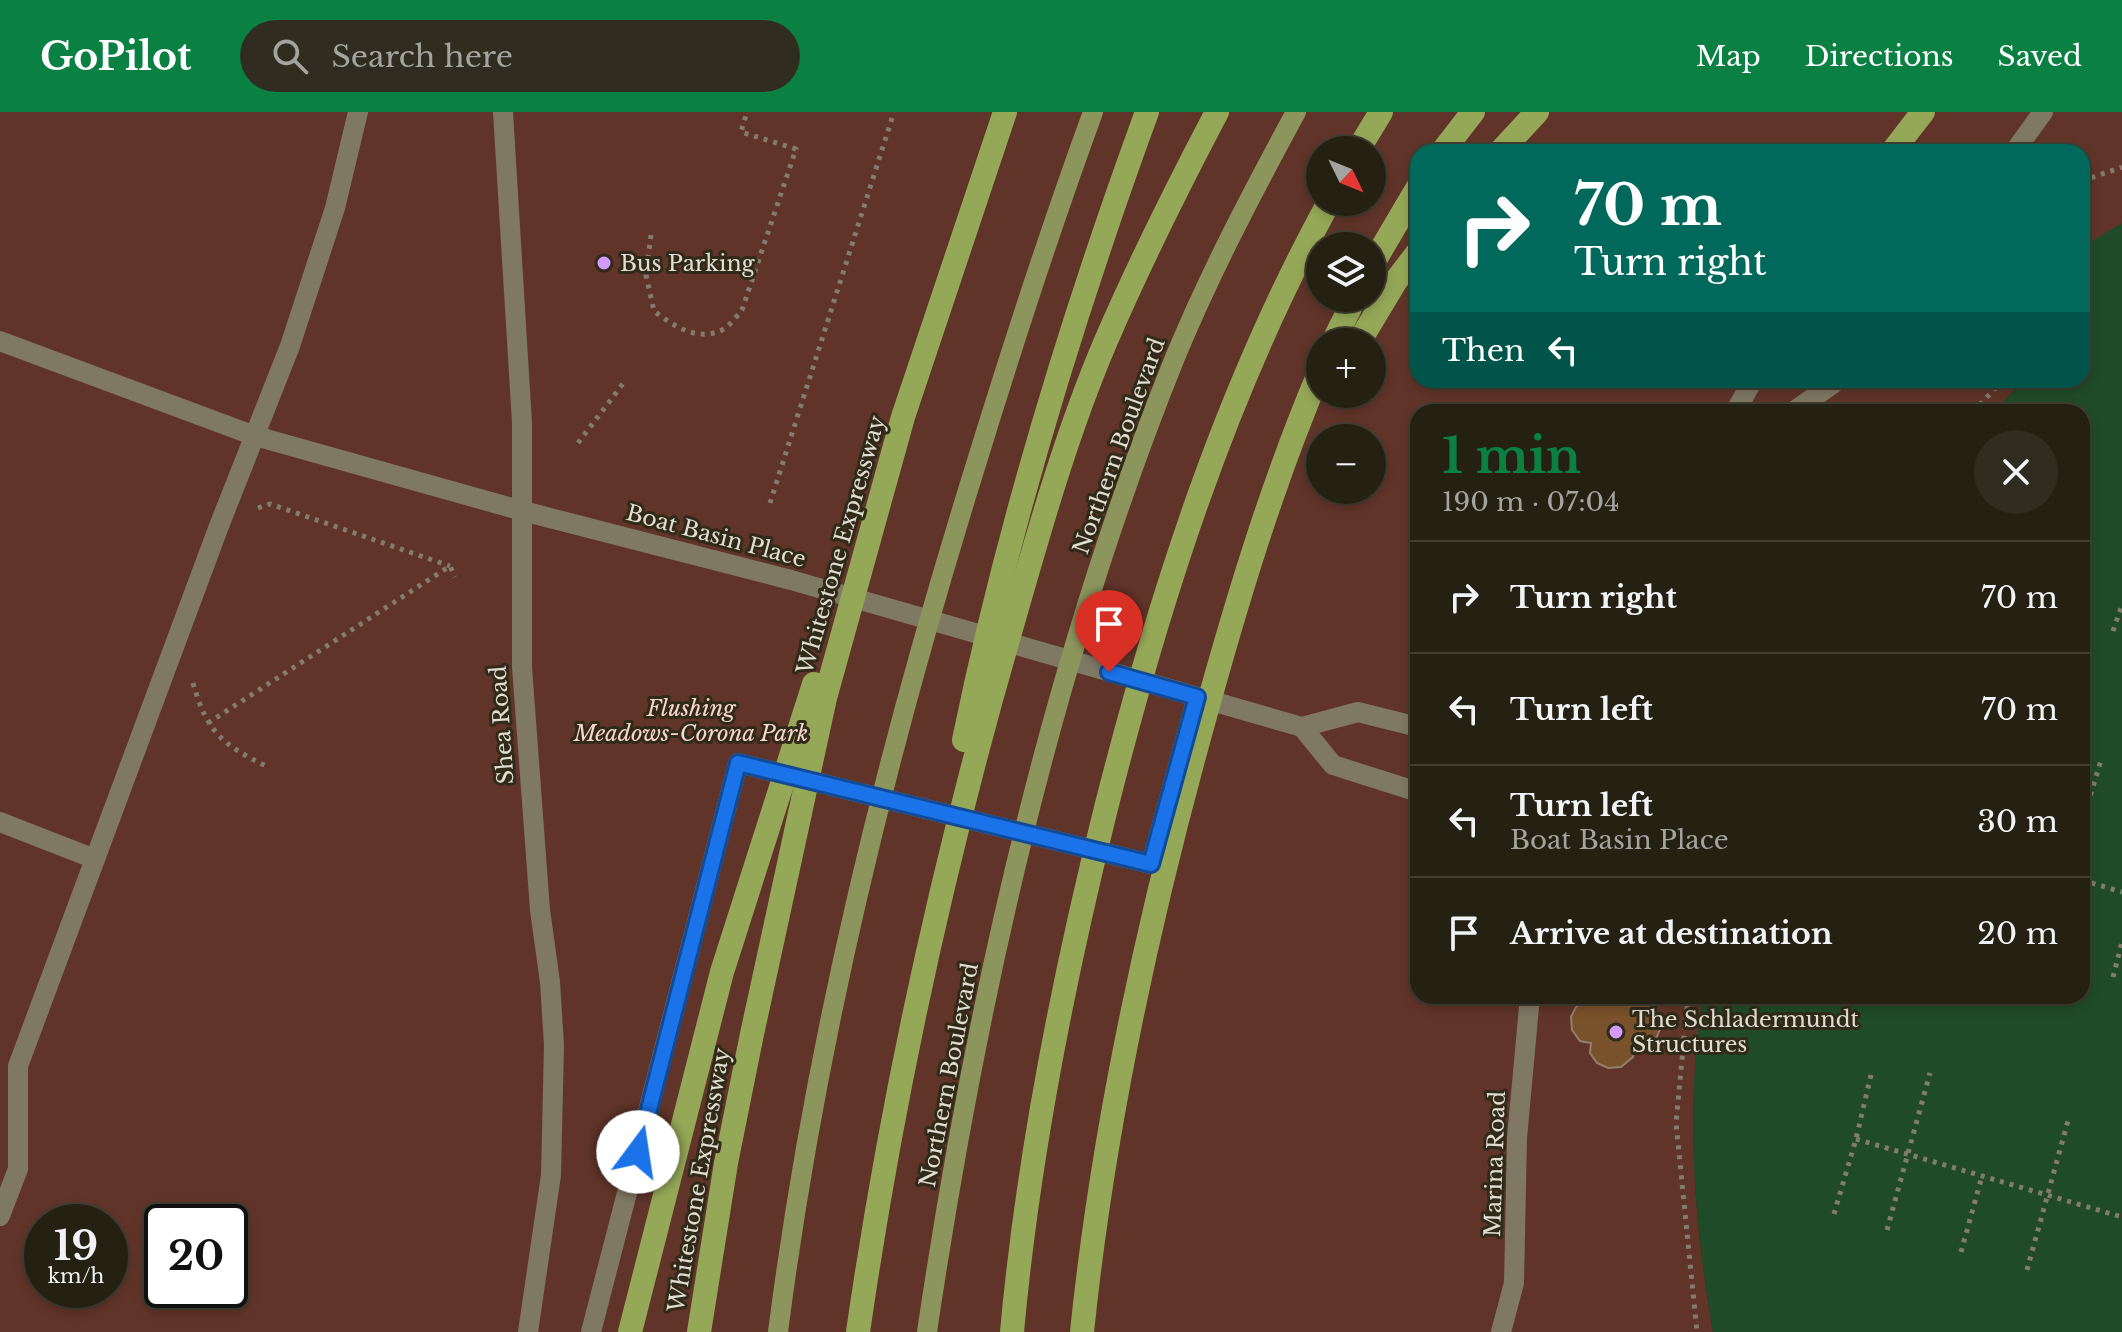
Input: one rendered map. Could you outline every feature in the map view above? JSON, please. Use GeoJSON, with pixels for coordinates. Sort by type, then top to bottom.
{"type":"FeatureCollection","features":[{"type":"Feature","properties":{"kind":"highway","name":"Whitestone Expressway"},"geometry":{"type":"LineString","coordinates":[[699,1332],[726,1163],[798,818],[843,627],[903,417],[1005,112]]}},
{"type":"Feature","properties":{"kind":"highway"},"geometry":{"type":"LineString","coordinates":[[858,1332],[887,1155],[928,948],[950,809],[979,668],[1049,404],[1147,112]]}},
{"type":"Feature","properties":{"kind":"highway"},"geometry":{"type":"LineString","coordinates":[[928,948],[997,675],[1057,479],[1104,346],[1188,165],[1217,112]]}},
{"type":"Feature","properties":{"kind":"highway"},"geometry":{"type":"LineString","coordinates":[[1366,136],[1381,112]]}},
{"type":"Feature","properties":{"kind":"highway"},"geometry":{"type":"LineString","coordinates":[[1448,144],[1473,112]]}},
{"type":"Feature","properties":{"kind":"highway"},"geometry":{"type":"LineString","coordinates":[[1507,144],[1537,112]]}},
{"type":"Feature","properties":{"kind":"highway"},"geometry":{"type":"LineString","coordinates":[[1898,144],[1923,112]]}},
{"type":"Feature","properties":{"kind":"highway"},"geometry":{"type":"LineString","coordinates":[[1386,241],[1410,200]]}},
{"type":"Feature","properties":{"kind":"highway"},"geometry":{"type":"LineString","coordinates":[[1012,1332],[1033,1173],[1056,1034],[1082,908],[1132,711],[1177,562],[1219,442],[1267,326],[1322,216]]}},
{"type":"Feature","properties":{"kind":"highway"},"geometry":{"type":"LineString","coordinates":[[1367,328],[1410,262]]}},
{"type":"Feature","properties":{"kind":"highway"},"geometry":{"type":"LineString","coordinates":[[1082,1332],[1104,1166],[1143,960],[1194,754],[1257,545],[1306,406]]}},
{"type":"Feature","properties":{"kind":"highway"},"geometry":{"type":"LineString","coordinates":[[1257,545],[1283,484],[1322,408]]}},
{"type":"Feature","properties":{"kind":"highway"},"geometry":{"type":"LineString","coordinates":[[630,1332],[722,972],[784,773],[903,417]]}},
{"type":"Feature","properties":{"kind":"main road"},"geometry":{"type":"LineString","coordinates":[[778,1332],[807,1141],[831,1014],[868,850],[925,634],[1002,379],[1093,112]]}},
{"type":"Feature","properties":{"kind":"main road","name":"Northern Boulevard"},"geometry":{"type":"LineString","coordinates":[[927,1332],[977,1044],[1042,769],[1104,554],[1175,358],[1256,185],[1296,112]]}},
{"type":"Feature","properties":{"kind":"street"},"geometry":{"type":"LineString","coordinates":[[0,1216],[18,1169],[18,1066],[316,270],[335,208],[358,112]]}},
{"type":"Feature","properties":{"kind":"street","name":"Shea Road"},"geometry":{"type":"LineString","coordinates":[[503,112],[522,423],[522,667],[540,910],[550,982],[554,1045],[551,1175],[528,1332]]}},
{"type":"Feature","properties":{"kind":"street"},"geometry":{"type":"LineString","coordinates":[[2020,144],[2043,112]]}},
{"type":"Feature","properties":{"kind":"street","name":"Boat Basin Place"},"geometry":{"type":"LineString","coordinates":[[0,341],[255,436],[523,511],[791,580],[1302,727]]}},
{"type":"Feature","properties":{"kind":"street"},"geometry":{"type":"LineString","coordinates":[[1804,404],[1827,388]]}},
{"type":"Feature","properties":{"kind":"street"},"geometry":{"type":"LineString","coordinates":[[591,1332],[738,763],[1151,864],[1197,697]]}},
{"type":"Feature","properties":{"kind":"street"},"geometry":{"type":"LineString","coordinates":[[1410,725],[1358,712],[1302,727],[1333,765],[1410,789]]}},
{"type":"Feature","properties":{"kind":"street"},"geometry":{"type":"LineString","coordinates":[[0,822],[95,859]]}},
{"type":"Feature","properties":{"kind":"street","name":"Marina Road"},"geometry":{"type":"LineString","coordinates":[[1508,1330],[1514,1283],[1517,1138],[1529,1004]]}},
{"type":"Feature","properties":{"kind":"street"},"geometry":{"type":"LineString","coordinates":[[933,1292],[937,1332]]}},
{"type":"Feature","properties":{"kind":"path"},"geometry":{"type":"LineString","coordinates":[[651,235],[646,275],[654,311],[675,327],[697,335],[724,329],[742,310],[796,149],[741,132],[747,112]]}},
{"type":"Feature","properties":{"kind":"path"},"geometry":{"type":"LineString","coordinates":[[770,503],[894,112]]}},
{"type":"Feature","properties":{"kind":"path"},"geometry":{"type":"LineString","coordinates":[[2090,178],[2122,167]]}},
{"type":"Feature","properties":{"kind":"path"},"geometry":{"type":"LineString","coordinates":[[578,443],[625,381]]}},
{"type":"Feature","properties":{"kind":"path"},"geometry":{"type":"LineString","coordinates":[[1980,404],[1996,388]]}},
{"type":"Feature","properties":{"kind":"path"},"geometry":{"type":"LineString","coordinates":[[249,514],[270,504],[450,566],[455,577]]}},
{"type":"Feature","properties":{"kind":"path"},"geometry":{"type":"LineString","coordinates":[[208,723],[450,566]]}},
{"type":"Feature","properties":{"kind":"path"},"geometry":{"type":"LineString","coordinates":[[2113,631],[2122,605]]}},
{"type":"Feature","properties":{"kind":"path"},"geometry":{"type":"LineString","coordinates":[[192,678],[208,723],[231,749],[268,767]]}},
{"type":"Feature","properties":{"kind":"path"},"geometry":{"type":"LineString","coordinates":[[2090,797],[2101,760]]}},
{"type":"Feature","properties":{"kind":"path"},"geometry":{"type":"LineString","coordinates":[[2090,882],[2122,892]]}},
{"type":"Feature","properties":{"kind":"path"},"geometry":{"type":"LineString","coordinates":[[2113,977],[2122,942]]}},
{"type":"Feature","properties":{"kind":"path"},"geometry":{"type":"LineString","coordinates":[[1687,1004],[1676,1123],[1697,1332]]}},
{"type":"Feature","properties":{"kind":"path"},"geometry":{"type":"LineString","coordinates":[[1887,1230],[1930,1073]]}},
{"type":"Feature","properties":{"kind":"path"},"geometry":{"type":"LineString","coordinates":[[1834,1214],[1871,1075]]}},
{"type":"Feature","properties":{"kind":"path"},"geometry":{"type":"LineString","coordinates":[[2027,1270],[2069,1117]]}},
{"type":"Feature","properties":{"kind":"path"},"geometry":{"type":"LineString","coordinates":[[1856,1139],[2122,1217]]}},
{"type":"Feature","properties":{"kind":"path"},"geometry":{"type":"LineString","coordinates":[[1961,1252],[1982,1176]]}},
{"type":"Feature","properties":{"kind":"green space","name":"Flushing Meadows-Corona Park"},"geometry":{"type":"Polygon","coordinates":[[[0,112],[2122,112],[2122,257],[2090,278],[2090,144],[1410,144],[1410,388],[2017,388],[2001,404],[1410,404],[1410,1004],[1702,1004],[1693,1122],[1701,1248],[1713,1332],[0,1332],[0,112]]]}},
{"type":"Feature","properties":{"kind":"shaded area"},"geometry":{"type":"Polygon","coordinates":[[[2122,223],[2122,1332],[1713,1332],[1701,1248],[1694,1164],[1694,1080],[1702,1004],[2090,1004],[2090,404],[2001,404],[2017,388],[2090,388],[2090,242],[2122,223]]]}},
{"type":"Feature","properties":{"kind":"building","name":"The Schladermundt Structures"},"geometry":{"type":"Polygon","coordinates":[[[1579,1004],[1649,1005],[1658,1015],[1660,1029],[1656,1039],[1644,1049],[1635,1048],[1633,1057],[1621,1067],[1608,1068],[1597,1063],[1590,1053],[1591,1043],[1580,1041],[1572,1030],[1571,1017],[1579,1004]]]}},
{"type":"Feature","properties":{"kind":"place","name":"Bus Parking"},"geometry":{"type":"Point","coordinates":[604,263]}},
{"type":"Feature","properties":{"kind":"place","name":"The Schladermundt Structures"},"geometry":{"type":"Point","coordinates":[1616,1032]}},
{"type":"Feature","properties":{"kind":"route"},"geometry":{"type":"LineString","coordinates":[[638,1152],[738,763],[1151,864],[1197,697],[1109,672]]}}]}
